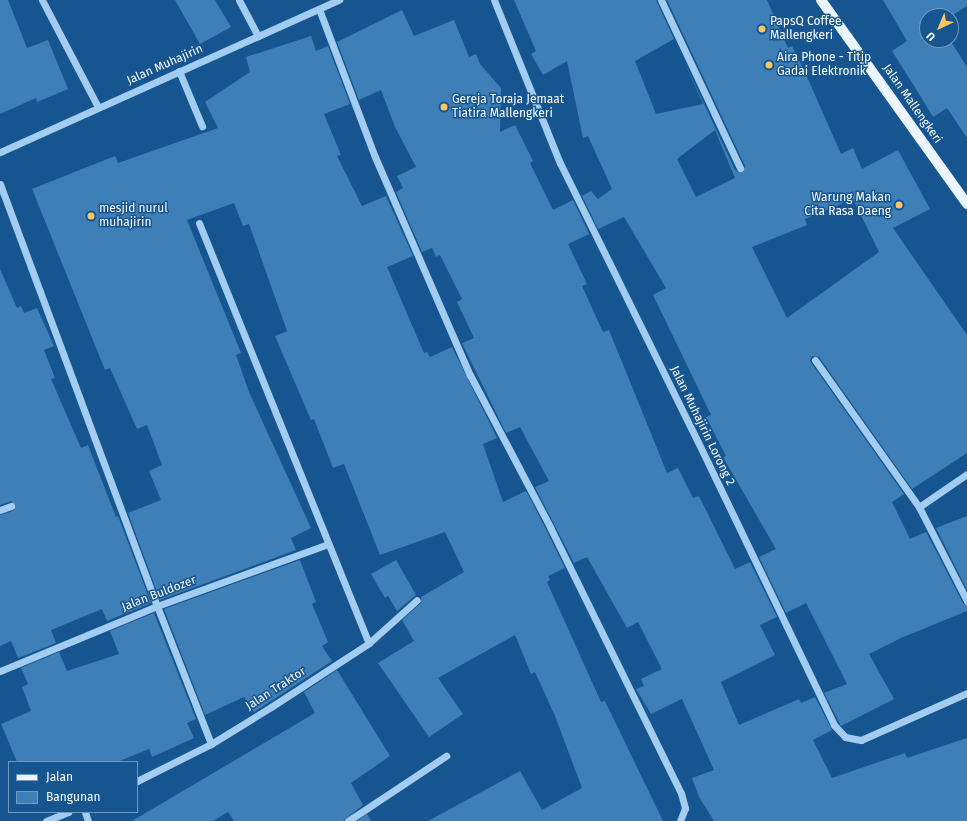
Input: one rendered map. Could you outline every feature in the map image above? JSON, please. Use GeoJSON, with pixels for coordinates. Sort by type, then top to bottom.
{"type":"FeatureCollection","features":[{"type":"Feature","properties":{"kind":"main road","name":"Jalan Mallengkeri"},"geometry":{"type":"LineString","coordinates":[[822,0],[967,204]]}},
{"type":"Feature","properties":{"kind":"street"},"geometry":{"type":"LineString","coordinates":[[42,0],[98,107]]}},
{"type":"Feature","properties":{"kind":"street"},"geometry":{"type":"LineString","coordinates":[[239,0],[258,36]]}},
{"type":"Feature","properties":{"kind":"street","name":"Jalan Muhajirin"},"geometry":{"type":"LineString","coordinates":[[0,152],[339,0]]}},
{"type":"Feature","properties":{"kind":"street","name":"Jalan Muhajirin Lorong 2"},"geometry":{"type":"LineString","coordinates":[[494,0],[560,163],[695,435],[834,725],[845,737],[861,740],[967,693]]}},
{"type":"Feature","properties":{"kind":"street"},"geometry":{"type":"LineString","coordinates":[[661,0],[740,168]]}},
{"type":"Feature","properties":{"kind":"street"},"geometry":{"type":"LineString","coordinates":[[319,9],[375,156],[470,375],[550,527],[681,793],[685,808],[680,821]]}},
{"type":"Feature","properties":{"kind":"street"},"geometry":{"type":"LineString","coordinates":[[178,71],[202,126]]}},
{"type":"Feature","properties":{"kind":"street"},"geometry":{"type":"LineString","coordinates":[[0,184],[157,606],[212,744]]}},
{"type":"Feature","properties":{"kind":"street"},"geometry":{"type":"LineString","coordinates":[[199,223],[369,643]]}},
{"type":"Feature","properties":{"kind":"street"},"geometry":{"type":"LineString","coordinates":[[815,360],[919,507],[967,601]]}},
{"type":"Feature","properties":{"kind":"street"},"geometry":{"type":"LineString","coordinates":[[919,507],[967,474]]}},
{"type":"Feature","properties":{"kind":"street"},"geometry":{"type":"LineString","coordinates":[[0,510],[11,506]]}},
{"type":"Feature","properties":{"kind":"street","name":"Jalan Buldozer"},"geometry":{"type":"LineString","coordinates":[[0,672],[157,606],[328,544]]}},
{"type":"Feature","properties":{"kind":"street","name":"Jalan Traktor"},"geometry":{"type":"LineString","coordinates":[[138,781],[212,744],[369,643],[417,600]]}},
{"type":"Feature","properties":{"kind":"street"},"geometry":{"type":"LineString","coordinates":[[348,821],[446,756]]}},
{"type":"Feature","properties":{"kind":"street"},"geometry":{"type":"LineString","coordinates":[[46,821],[66,813]]}},
{"type":"Feature","properties":{"kind":"building"},"geometry":{"type":"Polygon","coordinates":[[[0,0],[8,0],[27,48],[48,40],[68,89],[37,102],[36,98],[0,114],[0,0]]]}},
{"type":"Feature","properties":{"kind":"building"},"geometry":{"type":"Polygon","coordinates":[[[175,0],[215,0],[231,27],[200,44],[175,0]]]}},
{"type":"Feature","properties":{"kind":"building"},"geometry":{"type":"Polygon","coordinates":[[[514,0],[656,0],[674,39],[635,61],[656,114],[703,104],[683,59],[735,170],[740,173],[744,171],[745,166],[667,0],[767,0],[788,48],[792,46],[804,70],[841,154],[853,148],[862,169],[898,150],[930,209],[893,228],[967,335],[967,453],[912,489],[819,357],[812,356],[810,361],[904,494],[892,502],[910,539],[926,532],[963,603],[967,606],[967,611],[901,638],[869,654],[894,699],[841,726],[824,693],[847,684],[806,603],[786,613],[759,557],[776,549],[723,457],[726,456],[706,417],[711,415],[653,295],[666,288],[624,217],[598,229],[582,196],[591,191],[598,199],[612,189],[588,136],[583,138],[567,61],[543,75],[531,54],[536,51],[514,0]],[[715,130],[677,159],[696,197],[735,178],[715,130]],[[853,199],[805,219],[807,225],[752,247],[787,318],[879,252],[853,199]]]}},
{"type":"Feature","properties":{"kind":"building"},"geometry":{"type":"Polygon","coordinates":[[[883,0],[967,0],[967,6],[959,11],[959,8],[919,8],[919,48],[955,48],[967,67],[967,138],[947,108],[933,117],[892,51],[907,41],[883,0]]]}},
{"type":"Feature","properties":{"kind":"building"},"geometry":{"type":"Polygon","coordinates":[[[402,10],[414,36],[454,20],[469,57],[476,54],[480,64],[501,88],[500,132],[515,125],[533,161],[530,163],[553,210],[573,200],[589,234],[568,244],[587,284],[582,286],[603,332],[609,330],[667,473],[678,468],[693,498],[699,496],[735,569],[750,562],[777,617],[760,625],[775,655],[721,682],[739,725],[799,699],[801,703],[815,697],[832,730],[813,740],[832,778],[905,753],[907,758],[967,738],[967,821],[714,821],[699,797],[692,778],[714,770],[682,699],[651,714],[636,689],[644,686],[641,679],[662,669],[638,622],[627,628],[587,557],[574,563],[535,487],[549,481],[520,427],[506,433],[462,343],[474,338],[457,302],[462,299],[440,255],[436,257],[432,248],[422,252],[396,192],[403,188],[397,176],[416,167],[395,127],[381,90],[359,100],[337,42],[402,10]]]}},
{"type":"Feature","properties":{"kind":"building"},"geometry":{"type":"Polygon","coordinates":[[[311,36],[316,51],[328,46],[350,104],[324,114],[341,155],[337,156],[362,206],[386,196],[413,256],[387,267],[424,353],[427,352],[430,357],[452,347],[497,438],[483,444],[503,502],[526,491],[546,529],[565,568],[548,576],[550,580],[547,582],[601,702],[605,701],[663,821],[428,821],[520,771],[542,810],[582,788],[555,716],[535,672],[531,674],[515,635],[438,678],[463,714],[429,737],[378,663],[414,641],[402,620],[421,603],[421,597],[464,572],[445,532],[380,555],[344,464],[333,468],[314,419],[311,420],[275,336],[287,331],[249,224],[243,226],[234,203],[187,220],[241,353],[236,355],[249,392],[311,528],[291,538],[296,550],[160,600],[128,513],[161,500],[149,471],[162,465],[147,425],[137,429],[110,368],[105,370],[32,189],[115,156],[118,163],[218,128],[205,102],[250,72],[246,57],[311,36]]]}},
{"type":"Feature","properties":{"kind":"building"},"geometry":{"type":"Polygon","coordinates":[[[0,269],[17,308],[21,306],[24,313],[37,308],[54,346],[44,350],[55,378],[51,379],[81,448],[88,445],[116,517],[118,516],[151,603],[107,621],[102,609],[51,630],[56,643],[18,658],[11,641],[0,646],[0,515],[13,511],[16,506],[11,501],[0,505],[0,269]]]}},
{"type":"Feature","properties":{"kind":"building"},"geometry":{"type":"Polygon","coordinates":[[[967,516],[967,590],[936,528],[967,516]]]}},
{"type":"Feature","properties":{"kind":"building"},"geometry":{"type":"Polygon","coordinates":[[[300,560],[316,602],[312,604],[328,642],[322,646],[332,661],[254,712],[244,697],[205,715],[164,609],[300,560]]]}},
{"type":"Feature","properties":{"kind":"building"},"geometry":{"type":"Polygon","coordinates":[[[396,560],[416,595],[397,611],[388,596],[385,598],[371,574],[396,560]]]}},
{"type":"Feature","properties":{"kind":"building"},"geometry":{"type":"Polygon","coordinates":[[[154,613],[196,719],[187,723],[194,738],[152,757],[149,749],[119,761],[17,761],[1,724],[31,711],[22,687],[28,684],[21,668],[59,652],[67,671],[119,654],[110,631],[154,613]]]}},
{"type":"Feature","properties":{"kind":"building"},"geometry":{"type":"Polygon","coordinates":[[[337,670],[390,756],[351,783],[363,805],[343,821],[234,821],[228,812],[213,821],[132,821],[315,713],[304,692],[337,670]]]}},
{"type":"Feature","properties":{"kind":"building"},"geometry":{"type":"Polygon","coordinates":[[[367,814],[371,821],[357,821],[367,814]]]}},
{"type":"Feature","properties":{"kind":"place","name":"PapsQ Coffee Mallengkeri"},"geometry":{"type":"Point","coordinates":[762,29]}},
{"type":"Feature","properties":{"kind":"place","name":"Aira Phone - Titip Gadai Elektronik"},"geometry":{"type":"Point","coordinates":[769,65]}},
{"type":"Feature","properties":{"kind":"place","name":"Gereja Toraja Jemaat Tiatira Mallengkeri"},"geometry":{"type":"Point","coordinates":[444,107]}},
{"type":"Feature","properties":{"kind":"place","name":"Warung Makan Cita Rasa Daeng"},"geometry":{"type":"Point","coordinates":[899,205]}},
{"type":"Feature","properties":{"kind":"place","name":"mesjid nurul muhajirin"},"geometry":{"type":"Point","coordinates":[91,216]}}]}
